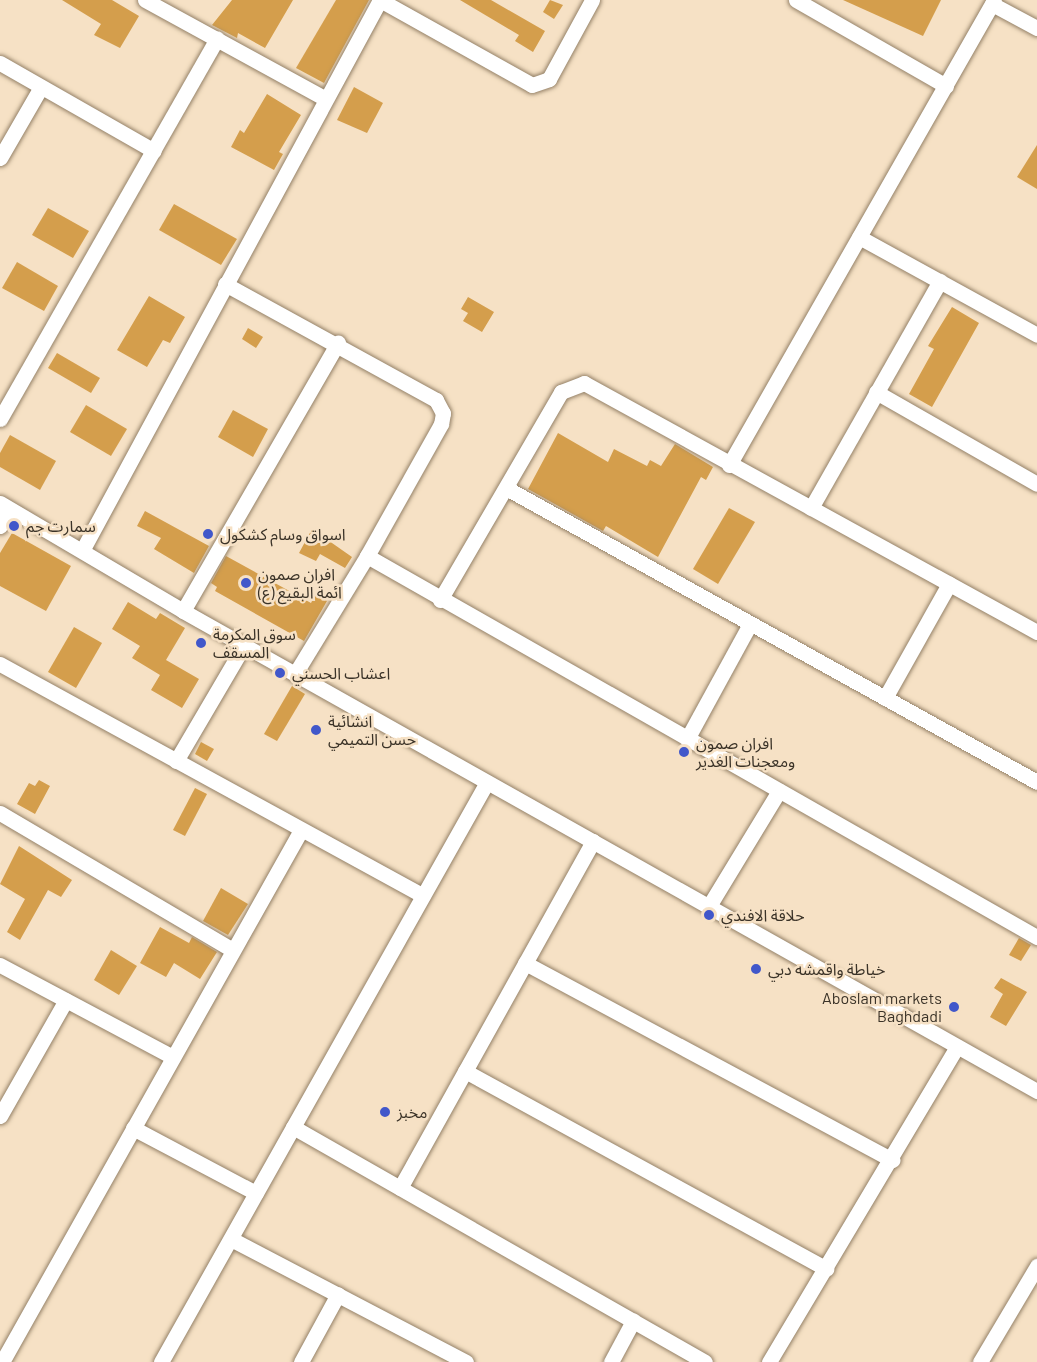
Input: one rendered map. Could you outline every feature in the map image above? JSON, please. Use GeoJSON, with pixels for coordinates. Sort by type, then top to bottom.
{"type":"FeatureCollection","features":[{"type":"Feature","properties":{"kind":"street"},"geometry":{"type":"LineString","coordinates":[[145,0],[326,99]]}},
{"type":"Feature","properties":{"kind":"street"},"geometry":{"type":"LineString","coordinates":[[83,549],[380,0],[532,85],[549,79],[592,0]]}},
{"type":"Feature","properties":{"kind":"street"},"geometry":{"type":"LineString","coordinates":[[796,0],[946,86]]}},
{"type":"Feature","properties":{"kind":"street"},"geometry":{"type":"LineString","coordinates":[[729,465],[993,2],[1037,28]]}},
{"type":"Feature","properties":{"kind":"street"},"geometry":{"type":"LineString","coordinates":[[0,419],[217,39]]}},
{"type":"Feature","properties":{"kind":"street"},"geometry":{"type":"LineString","coordinates":[[0,63],[154,151]]}},
{"type":"Feature","properties":{"kind":"street"},"geometry":{"type":"LineString","coordinates":[[0,158],[41,87]]}},
{"type":"Feature","properties":{"kind":"street"},"geometry":{"type":"LineString","coordinates":[[859,237],[1037,335]]}},
{"type":"Feature","properties":{"kind":"street"},"geometry":{"type":"LineString","coordinates":[[811,508],[940,281]]}},
{"type":"Feature","properties":{"kind":"street"},"geometry":{"type":"LineString","coordinates":[[225,284],[338,342],[436,400],[443,413],[441,424],[367,556],[295,674]]}},
{"type":"Feature","properties":{"kind":"street"},"geometry":{"type":"LineString","coordinates":[[183,611],[338,342]]}},
{"type":"Feature","properties":{"kind":"street"},"geometry":{"type":"LineString","coordinates":[[440,600],[561,392],[584,383],[729,465],[1037,632]]}},
{"type":"Feature","properties":{"kind":"street"},"geometry":{"type":"LineString","coordinates":[[876,392],[1037,484]]}},
{"type":"Feature","properties":{"kind":"street"},"geometry":{"type":"LineString","coordinates":[[506,488],[1037,782]]}},
{"type":"Feature","properties":{"kind":"street"},"geometry":{"type":"LineString","coordinates":[[0,526],[4,506],[83,549],[183,611],[1037,1091]]}},
{"type":"Feature","properties":{"kind":"street"},"geometry":{"type":"LineString","coordinates":[[367,556],[440,600],[1037,937]]}},
{"type":"Feature","properties":{"kind":"street"},"geometry":{"type":"LineString","coordinates":[[885,698],[949,584]]}},
{"type":"Feature","properties":{"kind":"street"},"geometry":{"type":"LineString","coordinates":[[687,739],[750,624]]}},
{"type":"Feature","properties":{"kind":"street"},"geometry":{"type":"LineString","coordinates":[[176,761],[244,645]]}},
{"type":"Feature","properties":{"kind":"street"},"geometry":{"type":"LineString","coordinates":[[0,664],[423,896]]}},
{"type":"Feature","properties":{"kind":"street"},"geometry":{"type":"LineString","coordinates":[[161,1362],[487,782]]}},
{"type":"Feature","properties":{"kind":"street"},"geometry":{"type":"LineString","coordinates":[[709,906],[779,791]]}},
{"type":"Feature","properties":{"kind":"street"},"geometry":{"type":"LineString","coordinates":[[0,813],[233,950]]}},
{"type":"Feature","properties":{"kind":"street"},"geometry":{"type":"LineString","coordinates":[[2,1362],[301,830]]}},
{"type":"Feature","properties":{"kind":"street"},"geometry":{"type":"LineString","coordinates":[[400,1188],[593,841]]}},
{"type":"Feature","properties":{"kind":"street"},"geometry":{"type":"LineString","coordinates":[[525,963],[892,1160]]}},
{"type":"Feature","properties":{"kind":"street"},"geometry":{"type":"LineString","coordinates":[[0,965],[173,1057]]}},
{"type":"Feature","properties":{"kind":"street"},"geometry":{"type":"LineString","coordinates":[[0,1116],[66,1000]]}},
{"type":"Feature","properties":{"kind":"street"},"geometry":{"type":"LineString","coordinates":[[769,1362],[892,1160],[957,1047]]}},
{"type":"Feature","properties":{"kind":"street"},"geometry":{"type":"LineString","coordinates":[[465,1071],[826,1269]]}},
{"type":"Feature","properties":{"kind":"street"},"geometry":{"type":"LineString","coordinates":[[293,1127],[705,1362]]}},
{"type":"Feature","properties":{"kind":"street"},"geometry":{"type":"LineString","coordinates":[[134,1128],[256,1193]]}},
{"type":"Feature","properties":{"kind":"street"},"geometry":{"type":"LineString","coordinates":[[231,1239],[338,1294],[450,1358],[466,1362]]}},
{"type":"Feature","properties":{"kind":"street"},"geometry":{"type":"LineString","coordinates":[[980,1362],[1037,1266]]}},
{"type":"Feature","properties":{"kind":"street"},"geometry":{"type":"LineString","coordinates":[[301,1362],[338,1294]]}},
{"type":"Feature","properties":{"kind":"street"},"geometry":{"type":"LineString","coordinates":[[611,1362],[633,1321]]}},
{"type":"Feature","properties":{"kind":"building"},"geometry":{"type":"Polygon","coordinates":[[[62,0],[112,0],[139,16],[120,48],[94,35],[101,24],[62,0]]]}},
{"type":"Feature","properties":{"kind":"building"},"geometry":{"type":"Polygon","coordinates":[[[232,0],[293,0],[265,48],[238,33],[237,38],[212,25],[232,0]]]}},
{"type":"Feature","properties":{"kind":"building"},"geometry":{"type":"Polygon","coordinates":[[[336,0],[369,0],[324,83],[296,68],[336,0]]]}},
{"type":"Feature","properties":{"kind":"building"},"geometry":{"type":"Polygon","coordinates":[[[460,0],[491,0],[545,31],[533,52],[515,41],[519,35],[460,0]]]}},
{"type":"Feature","properties":{"kind":"building"},"geometry":{"type":"Polygon","coordinates":[[[550,0],[563,5],[554,19],[543,12],[550,0]]]}},
{"type":"Feature","properties":{"kind":"building"},"geometry":{"type":"Polygon","coordinates":[[[843,0],[941,0],[923,36],[843,0]]]}},
{"type":"Feature","properties":{"kind":"building"},"geometry":{"type":"Polygon","coordinates":[[[354,87],[383,103],[367,133],[337,120],[354,87]]]}},
{"type":"Feature","properties":{"kind":"building"},"geometry":{"type":"Polygon","coordinates":[[[267,94],[301,115],[279,152],[283,154],[274,170],[231,147],[240,130],[244,133],[267,94]]]}},
{"type":"Feature","properties":{"kind":"building"},"geometry":{"type":"Polygon","coordinates":[[[1037,145],[1037,189],[1017,177],[1037,145]]]}},
{"type":"Feature","properties":{"kind":"building"},"geometry":{"type":"Polygon","coordinates":[[[174,204],[237,239],[221,265],[159,230],[174,204]]]}},
{"type":"Feature","properties":{"kind":"building"},"geometry":{"type":"Polygon","coordinates":[[[48,208],[89,231],[73,258],[32,235],[48,208]]]}},
{"type":"Feature","properties":{"kind":"building"},"geometry":{"type":"Polygon","coordinates":[[[17,262],[58,286],[44,311],[2,288],[17,262]]]}},
{"type":"Feature","properties":{"kind":"building"},"geometry":{"type":"Polygon","coordinates":[[[149,296],[185,317],[170,343],[163,340],[147,367],[117,350],[149,296]]]}},
{"type":"Feature","properties":{"kind":"building"},"geometry":{"type":"Polygon","coordinates":[[[468,297],[494,312],[482,332],[463,321],[468,313],[461,309],[468,297]]]}},
{"type":"Feature","properties":{"kind":"building"},"geometry":{"type":"Polygon","coordinates":[[[952,307],[979,323],[932,407],[909,394],[934,349],[928,346],[952,307]]]}},
{"type":"Feature","properties":{"kind":"building"},"geometry":{"type":"Polygon","coordinates":[[[248,328],[263,337],[256,348],[242,339],[248,328]]]}},
{"type":"Feature","properties":{"kind":"building"},"geometry":{"type":"Polygon","coordinates":[[[57,353],[100,378],[91,393],[48,368],[57,353]]]}},
{"type":"Feature","properties":{"kind":"building"},"geometry":{"type":"Polygon","coordinates":[[[86,405],[127,429],[111,456],[70,432],[86,405]]]}},
{"type":"Feature","properties":{"kind":"building"},"geometry":{"type":"Polygon","coordinates":[[[233,410],[268,429],[253,457],[218,437],[233,410]]]}},
{"type":"Feature","properties":{"kind":"building"},"geometry":{"type":"Polygon","coordinates":[[[558,433],[608,462],[614,449],[647,466],[650,460],[661,466],[675,444],[713,467],[706,480],[701,477],[658,557],[606,526],[603,531],[528,489],[558,433]]]}},
{"type":"Feature","properties":{"kind":"building"},"geometry":{"type":"Polygon","coordinates":[[[10,435],[56,461],[40,490],[0,467],[0,453],[10,435]]]}},
{"type":"Feature","properties":{"kind":"building"},"geometry":{"type":"Polygon","coordinates":[[[729,508],[755,522],[718,584],[693,569],[729,508]]]}},
{"type":"Feature","properties":{"kind":"building"},"geometry":{"type":"Polygon","coordinates":[[[145,511],[209,546],[194,573],[154,549],[161,538],[137,526],[145,511]]]}},
{"type":"Feature","properties":{"kind":"building"},"geometry":{"type":"Polygon","coordinates":[[[312,529],[352,557],[345,568],[320,554],[316,561],[299,553],[312,529]]]}},
{"type":"Feature","properties":{"kind":"building"},"geometry":{"type":"Polygon","coordinates":[[[12,533],[71,566],[46,611],[0,586],[0,553],[12,533]]]}},
{"type":"Feature","properties":{"kind":"building"},"geometry":{"type":"Polygon","coordinates":[[[226,556],[311,603],[315,595],[327,601],[304,641],[215,591],[217,587],[211,583],[226,556]]]}},
{"type":"Feature","properties":{"kind":"building"},"geometry":{"type":"Polygon","coordinates":[[[128,602],[156,619],[160,613],[185,628],[166,660],[199,679],[182,708],[151,690],[160,675],[132,658],[140,646],[112,629],[128,602]]]}},
{"type":"Feature","properties":{"kind":"building"},"geometry":{"type":"Polygon","coordinates":[[[74,627],[102,643],[76,688],[48,672],[74,627]]]}},
{"type":"Feature","properties":{"kind":"building"},"geometry":{"type":"Polygon","coordinates":[[[292,686],[305,694],[277,741],[264,734],[292,686]]]}},
{"type":"Feature","properties":{"kind":"building"},"geometry":{"type":"Polygon","coordinates":[[[201,742],[214,749],[207,761],[195,754],[201,742]]]}},
{"type":"Feature","properties":{"kind":"building"},"geometry":{"type":"Polygon","coordinates":[[[39,780],[50,786],[35,814],[17,804],[29,783],[35,786],[39,780]]]}},
{"type":"Feature","properties":{"kind":"building"},"geometry":{"type":"Polygon","coordinates":[[[195,788],[207,794],[185,836],[173,830],[195,788]]]}},
{"type":"Feature","properties":{"kind":"building"},"geometry":{"type":"Polygon","coordinates":[[[19,846],[72,880],[61,897],[48,890],[20,940],[7,932],[25,899],[0,884],[19,846]]]}},
{"type":"Feature","properties":{"kind":"building"},"geometry":{"type":"Polygon","coordinates":[[[221,888],[248,904],[228,935],[203,921],[221,888]]]}},
{"type":"Feature","properties":{"kind":"building"},"geometry":{"type":"Polygon","coordinates":[[[160,927],[189,943],[192,937],[217,952],[200,979],[174,963],[166,977],[140,963],[160,927]]]}},
{"type":"Feature","properties":{"kind":"building"},"geometry":{"type":"Polygon","coordinates":[[[1019,938],[1031,945],[1021,961],[1009,955],[1019,938]]]}},
{"type":"Feature","properties":{"kind":"building"},"geometry":{"type":"Polygon","coordinates":[[[111,950],[137,966],[119,995],[94,980],[111,950]]]}},
{"type":"Feature","properties":{"kind":"building"},"geometry":{"type":"Polygon","coordinates":[[[1001,978],[1027,992],[1006,1026],[990,1017],[1003,994],[994,988],[1001,978]]]}},
{"type":"Feature","properties":{"kind":"place","name":"سمارت جم"},"geometry":{"type":"Point","coordinates":[14,526]}},
{"type":"Feature","properties":{"kind":"place","name":"اسواق وسام كشكول"},"geometry":{"type":"Point","coordinates":[208,534]}},
{"type":"Feature","properties":{"kind":"place","name":"افران صمون ائمة البقيع (ع)"},"geometry":{"type":"Point","coordinates":[246,583]}},
{"type":"Feature","properties":{"kind":"place","name":"سوق المكرمة المسقف"},"geometry":{"type":"Point","coordinates":[201,643]}},
{"type":"Feature","properties":{"kind":"place","name":"اعشاب الحسني"},"geometry":{"type":"Point","coordinates":[280,673]}},
{"type":"Feature","properties":{"kind":"place","name":"انشائية حسن التميمي"},"geometry":{"type":"Point","coordinates":[316,730]}},
{"type":"Feature","properties":{"kind":"place","name":"افران صمون ومعجنات الغدير"},"geometry":{"type":"Point","coordinates":[684,752]}},
{"type":"Feature","properties":{"kind":"place","name":"حلاقة الافندي"},"geometry":{"type":"Point","coordinates":[709,915]}},
{"type":"Feature","properties":{"kind":"place","name":"خياطة واقمشه دبي"},"geometry":{"type":"Point","coordinates":[756,969]}},
{"type":"Feature","properties":{"kind":"place","name":"Aboslam markets Baghdadi"},"geometry":{"type":"Point","coordinates":[954,1007]}},
{"type":"Feature","properties":{"kind":"place","name":"مخبز"},"geometry":{"type":"Point","coordinates":[385,1112]}}]}
